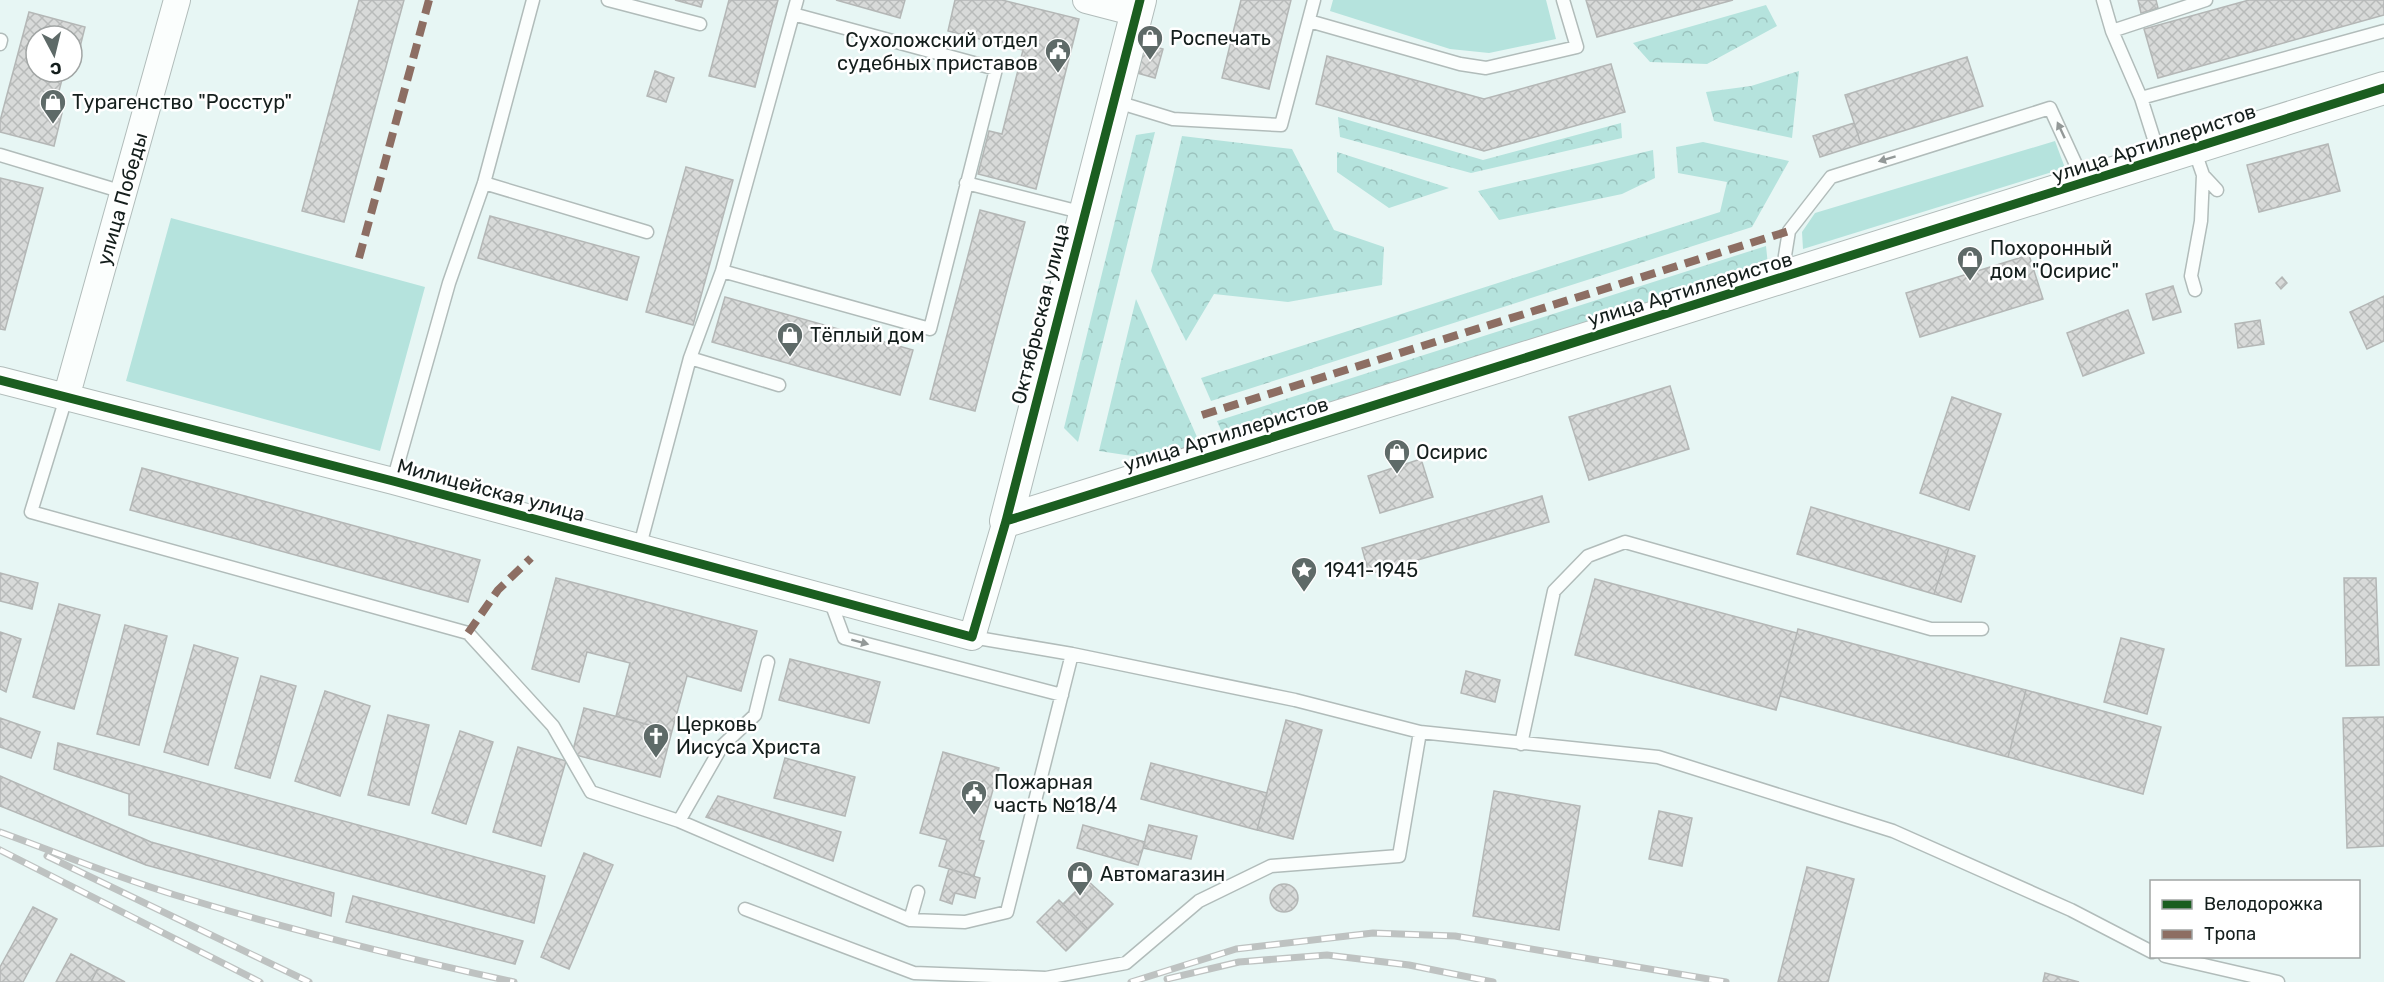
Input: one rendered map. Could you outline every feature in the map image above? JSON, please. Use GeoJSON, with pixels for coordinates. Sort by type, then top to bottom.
{"type":"FeatureCollection","features":[{"type":"Feature","properties":{"kind":"street","name":"улица Победы"},"geometry":{"type":"LineString","coordinates":[[66,398],[177,0]]}},
{"type":"Feature","properties":{"kind":"street"},"geometry":{"type":"LineString","coordinates":[[1086,0],[1138,7]]}},
{"type":"Feature","properties":{"kind":"street","name":"Октябрьская улица"},"geometry":{"type":"LineString","coordinates":[[972,637],[1006,521],[1138,7]]}},
{"type":"Feature","properties":{"kind":"street","name":"улица Артиллеристов"},"geometry":{"type":"LineString","coordinates":[[1006,521],[2161,159],[2198,162],[2384,88]]}},
{"type":"Feature","properties":{"kind":"street","name":"Милицейская улица"},"geometry":{"type":"LineString","coordinates":[[0,380],[393,481],[972,637]]}},
{"type":"Feature","properties":{"kind":"lane"},"geometry":{"type":"LineString","coordinates":[[393,481],[449,283],[484,183],[532,0]]}},
{"type":"Feature","properties":{"kind":"lane"},"geometry":{"type":"LineString","coordinates":[[608,0],[700,24]]}},
{"type":"Feature","properties":{"kind":"lane"},"geometry":{"type":"LineString","coordinates":[[639,549],[690,358],[722,271],[797,0]]}},
{"type":"Feature","properties":{"kind":"lane"},"geometry":{"type":"LineString","coordinates":[[1114,101],[1173,119],[1281,124],[1314,0]]}},
{"type":"Feature","properties":{"kind":"lane"},"geometry":{"type":"LineString","coordinates":[[1309,21],[1460,64],[1486,68],[1577,47],[1563,0]]}},
{"type":"Feature","properties":{"kind":"lane"},"geometry":{"type":"LineString","coordinates":[[2103,0],[2112,31],[2142,98],[2161,159]]}},
{"type":"Feature","properties":{"kind":"lane"},"geometry":{"type":"LineString","coordinates":[[2112,31],[2171,5],[2206,0]]}},
{"type":"Feature","properties":{"kind":"lane"},"geometry":{"type":"LineString","coordinates":[[722,271],[930,329],[996,69],[793,14]]}},
{"type":"Feature","properties":{"kind":"lane"},"geometry":{"type":"LineString","coordinates":[[2142,98],[2384,31]]}},
{"type":"Feature","properties":{"kind":"lane"},"geometry":{"type":"LineString","coordinates":[[1782,279],[1789,231],[1831,177],[2050,108],[2085,183]]}},
{"type":"Feature","properties":{"kind":"lane"},"geometry":{"type":"LineString","coordinates":[[0,155],[123,192]]}},
{"type":"Feature","properties":{"kind":"lane"},"geometry":{"type":"LineString","coordinates":[[2198,162],[2217,190]]}},
{"type":"Feature","properties":{"kind":"lane"},"geometry":{"type":"LineString","coordinates":[[2195,290],[2191,276],[2201,221],[2198,162]]}},
{"type":"Feature","properties":{"kind":"lane"},"geometry":{"type":"LineString","coordinates":[[484,183],[647,232]]}},
{"type":"Feature","properties":{"kind":"lane"},"geometry":{"type":"LineString","coordinates":[[966,183],[1085,213]]}},
{"type":"Feature","properties":{"kind":"lane"},"geometry":{"type":"LineString","coordinates":[[690,358],[779,385]]}},
{"type":"Feature","properties":{"kind":"lane"},"geometry":{"type":"LineString","coordinates":[[66,398],[31,512],[468,633],[553,726],[591,792],[679,821],[910,920],[965,922],[1008,912],[1072,654]]}},
{"type":"Feature","properties":{"kind":"lane"},"geometry":{"type":"LineString","coordinates":[[1521,744],[1554,591],[1588,556],[1625,542],[1931,629],[1982,629]]}},
{"type":"Feature","properties":{"kind":"lane"},"geometry":{"type":"LineString","coordinates":[[829,599],[844,638],[1062,695]]}},
{"type":"Feature","properties":{"kind":"lane"},"geometry":{"type":"LineString","coordinates":[[972,637],[1072,654],[1295,700],[1420,732],[1658,757],[1893,831],[2071,910],[2150,951]]}},
{"type":"Feature","properties":{"kind":"lane"},"geometry":{"type":"LineString","coordinates":[[679,821],[722,746],[755,715],[768,662]]}},
{"type":"Feature","properties":{"kind":"lane"},"geometry":{"type":"LineString","coordinates":[[745,909],[914,973],[1046,978],[1126,963],[1199,902],[1271,866],[1399,856],[1420,732]]}},
{"type":"Feature","properties":{"kind":"lane"},"geometry":{"type":"LineString","coordinates":[[910,920],[918,892]]}},
{"type":"Feature","properties":{"kind":"lane"},"geometry":{"type":"LineString","coordinates":[[2170,958],[2278,982]]}},
{"type":"Feature","properties":{"kind":"green space"},"geometry":{"type":"Polygon","coordinates":[[[1333,0],[1546,0],[1556,39],[1489,53],[1450,49],[1330,11],[1333,0]]]}},
{"type":"Feature","properties":{"kind":"green space"},"geometry":{"type":"Polygon","coordinates":[[[1766,5],[1777,26],[1707,64],[1650,62],[1633,43],[1766,5]]]}},
{"type":"Feature","properties":{"kind":"green space"},"geometry":{"type":"Polygon","coordinates":[[[1799,71],[1792,138],[1714,121],[1706,92],[1751,86],[1799,71]]]}},
{"type":"Feature","properties":{"kind":"green space"},"geometry":{"type":"Polygon","coordinates":[[[1338,117],[1483,160],[1621,123],[1622,138],[1471,173],[1340,137],[1338,117]]]}},
{"type":"Feature","properties":{"kind":"green space"},"geometry":{"type":"Polygon","coordinates":[[[1155,132],[1078,442],[1064,428],[1136,135],[1155,132]]]}},
{"type":"Feature","properties":{"kind":"green space"},"geometry":{"type":"Polygon","coordinates":[[[1182,136],[1292,149],[1334,230],[1384,247],[1382,285],[1288,302],[1214,294],[1186,341],[1151,271],[1182,136]]]}},
{"type":"Feature","properties":{"kind":"green space"},"geometry":{"type":"Polygon","coordinates":[[[2055,141],[2065,168],[1803,249],[1802,232],[1815,213],[2055,141]]]}},
{"type":"Feature","properties":{"kind":"green space"},"geometry":{"type":"Polygon","coordinates":[[[1703,142],[1789,161],[1752,227],[1211,401],[1201,378],[1720,212],[1727,182],[1678,173],[1676,147],[1703,142]]]}},
{"type":"Feature","properties":{"kind":"green space"},"geometry":{"type":"Polygon","coordinates":[[[1653,150],[1655,178],[1622,194],[1499,220],[1478,191],[1653,150]]]}},
{"type":"Feature","properties":{"kind":"green space"},"geometry":{"type":"Polygon","coordinates":[[[1337,152],[1449,188],[1389,208],[1337,172],[1337,152]]]}},
{"type":"Feature","properties":{"kind":"green space"},"geometry":{"type":"Polygon","coordinates":[[[171,218],[425,287],[380,451],[126,381],[171,218]]]}},
{"type":"Feature","properties":{"kind":"green space"},"geometry":{"type":"Polygon","coordinates":[[[1766,246],[1768,265],[1224,437],[1217,421],[1766,246]]]}},
{"type":"Feature","properties":{"kind":"green space"},"geometry":{"type":"Polygon","coordinates":[[[1136,299],[1201,446],[1145,458],[1099,451],[1136,299]]]}},
{"type":"Feature","properties":{"kind":"building"},"geometry":{"type":"Polygon","coordinates":[[[359,0],[404,0],[344,222],[302,211],[359,0]]]}},
{"type":"Feature","properties":{"kind":"building"},"geometry":{"type":"Polygon","coordinates":[[[675,0],[703,0],[701,7],[675,0]]]}},
{"type":"Feature","properties":{"kind":"building"},"geometry":{"type":"Polygon","coordinates":[[[729,0],[778,0],[755,87],[709,76],[729,0]]]}},
{"type":"Feature","properties":{"kind":"building"},"geometry":{"type":"Polygon","coordinates":[[[836,0],[905,0],[900,18],[836,0]]]}},
{"type":"Feature","properties":{"kind":"building"},"geometry":{"type":"Polygon","coordinates":[[[955,0],[1002,0],[1079,19],[1036,189],[978,174],[989,131],[1002,134],[1023,50],[948,31],[955,0]]]}},
{"type":"Feature","properties":{"kind":"building"},"geometry":{"type":"Polygon","coordinates":[[[1241,0],[1291,0],[1269,89],[1222,78],[1241,0]]]}},
{"type":"Feature","properties":{"kind":"building"},"geometry":{"type":"Polygon","coordinates":[[[1586,0],[1733,0],[1597,37],[1586,0]]]}},
{"type":"Feature","properties":{"kind":"building"},"geometry":{"type":"Polygon","coordinates":[[[2138,0],[2156,0],[2158,8],[2141,13],[2138,0]]]}},
{"type":"Feature","properties":{"kind":"building"},"geometry":{"type":"Polygon","coordinates":[[[2249,0],[2384,0],[2384,15],[2158,78],[2144,29],[2249,0]]]}},
{"type":"Feature","properties":{"kind":"building"},"geometry":{"type":"Polygon","coordinates":[[[29,12],[74,24],[26,24],[29,12]]]}},
{"type":"Feature","properties":{"kind":"building"},"geometry":{"type":"Polygon","coordinates":[[[24,31],[24,84],[61,84],[54,110],[62,113],[54,146],[0,132],[0,121],[24,31]]]}},
{"type":"Feature","properties":{"kind":"building","name":"Роспечать"},"geometry":{"type":"Polygon","coordinates":[[[1144,44],[1163,49],[1155,78],[1137,73],[1144,44]]]}},
{"type":"Feature","properties":{"kind":"building"},"geometry":{"type":"Polygon","coordinates":[[[1327,56],[1484,99],[1611,64],[1625,112],[1484,151],[1316,104],[1327,56]]]}},
{"type":"Feature","properties":{"kind":"building"},"geometry":{"type":"Polygon","coordinates":[[[1967,57],[1983,106],[1861,144],[1845,95],[1967,57]]]}},
{"type":"Feature","properties":{"kind":"building"},"geometry":{"type":"Polygon","coordinates":[[[655,71],[674,78],[666,102],[647,96],[655,71]]]}},
{"type":"Feature","properties":{"kind":"building"},"geometry":{"type":"Polygon","coordinates":[[[1854,123],[1861,144],[1820,157],[1813,136],[1854,123]]]}},
{"type":"Feature","properties":{"kind":"building"},"geometry":{"type":"Polygon","coordinates":[[[2328,144],[2340,191],[2259,212],[2247,165],[2328,144]]]}},
{"type":"Feature","properties":{"kind":"building"},"geometry":{"type":"Polygon","coordinates":[[[686,167],[733,180],[693,325],[646,312],[686,167]]]}},
{"type":"Feature","properties":{"kind":"building"},"geometry":{"type":"Polygon","coordinates":[[[0,178],[43,188],[5,330],[0,329],[0,178]]]}},
{"type":"Feature","properties":{"kind":"building"},"geometry":{"type":"Polygon","coordinates":[[[980,210],[1025,222],[975,411],[930,399],[980,210]]]}},
{"type":"Feature","properties":{"kind":"building"},"geometry":{"type":"Polygon","coordinates":[[[490,216],[639,257],[627,300],[478,258],[490,216]]]}},
{"type":"Feature","properties":{"kind":"building"},"geometry":{"type":"Polygon","coordinates":[[[2029,255],[2043,299],[1920,337],[1906,293],[2029,255]]]}},
{"type":"Feature","properties":{"kind":"building"},"geometry":{"type":"Polygon","coordinates":[[[2282,277],[2287,283],[2281,289],[2276,283],[2282,277]]]}},
{"type":"Feature","properties":{"kind":"building"},"geometry":{"type":"Polygon","coordinates":[[[2173,286],[2181,312],[2153,320],[2146,294],[2173,286]]]}},
{"type":"Feature","properties":{"kind":"building"},"geometry":{"type":"Polygon","coordinates":[[[2384,296],[2384,341],[2367,349],[2350,312],[2384,296]]]}},
{"type":"Feature","properties":{"kind":"building"},"geometry":{"type":"Polygon","coordinates":[[[725,297],[913,350],[900,395],[712,342],[725,297]]]}},
{"type":"Feature","properties":{"kind":"building"},"geometry":{"type":"Polygon","coordinates":[[[2128,310],[2144,353],[2083,376],[2067,333],[2128,310]]]}},
{"type":"Feature","properties":{"kind":"building"},"geometry":{"type":"Polygon","coordinates":[[[2260,320],[2264,344],[2238,348],[2235,324],[2260,320]]]}},
{"type":"Feature","properties":{"kind":"building"},"geometry":{"type":"Polygon","coordinates":[[[1670,386],[1689,449],[1589,480],[1569,417],[1670,386]]]}},
{"type":"Feature","properties":{"kind":"building"},"geometry":{"type":"Polygon","coordinates":[[[1952,397],[2001,414],[1969,510],[1920,493],[1952,397]]]}},
{"type":"Feature","properties":{"kind":"building"},"geometry":{"type":"Polygon","coordinates":[[[1421,459],[1433,497],[1380,513],[1368,476],[1421,459]]]}},
{"type":"Feature","properties":{"kind":"building"},"geometry":{"type":"Polygon","coordinates":[[[142,468],[480,560],[468,602],[130,510],[142,468]]]}},
{"type":"Feature","properties":{"kind":"building"},"geometry":{"type":"Polygon","coordinates":[[[1542,496],[1549,522],[1369,574],[1362,548],[1542,496]]]}},
{"type":"Feature","properties":{"kind":"building"},"geometry":{"type":"Polygon","coordinates":[[[1811,507],[1949,548],[1934,594],[1797,554],[1811,507]]]}},
{"type":"Feature","properties":{"kind":"building"},"geometry":{"type":"Polygon","coordinates":[[[1949,548],[1975,556],[1961,602],[1934,594],[1949,548]]]}},
{"type":"Feature","properties":{"kind":"building"},"geometry":{"type":"Polygon","coordinates":[[[0,573],[38,583],[32,609],[0,601],[0,573]]]}},
{"type":"Feature","properties":{"kind":"building"},"geometry":{"type":"Polygon","coordinates":[[[556,578],[757,631],[741,691],[687,676],[672,731],[616,716],[630,663],[587,652],[579,682],[532,669],[556,578]]]}},
{"type":"Feature","properties":{"kind":"building"},"geometry":{"type":"Polygon","coordinates":[[[2344,578],[2376,578],[2379,665],[2346,666],[2344,578]]]}},
{"type":"Feature","properties":{"kind":"building"},"geometry":{"type":"Polygon","coordinates":[[[1595,579],[1797,633],[1776,710],[1575,655],[1595,579]]]}},
{"type":"Feature","properties":{"kind":"building"},"geometry":{"type":"Polygon","coordinates":[[[59,604],[100,615],[74,709],[33,697],[59,604]]]}},
{"type":"Feature","properties":{"kind":"building"},"geometry":{"type":"Polygon","coordinates":[[[125,625],[167,636],[139,745],[97,734],[125,625]]]}},
{"type":"Feature","properties":{"kind":"building"},"geometry":{"type":"Polygon","coordinates":[[[1798,629],[2026,690],[2008,757],[1780,696],[1798,629]]]}},
{"type":"Feature","properties":{"kind":"building"},"geometry":{"type":"Polygon","coordinates":[[[0,632],[21,639],[6,692],[0,689],[0,632]]]}},
{"type":"Feature","properties":{"kind":"building"},"geometry":{"type":"Polygon","coordinates":[[[2121,638],[2164,649],[2147,714],[2104,702],[2121,638]]]}},
{"type":"Feature","properties":{"kind":"building"},"geometry":{"type":"Polygon","coordinates":[[[194,645],[238,658],[208,765],[164,752],[194,645]]]}},
{"type":"Feature","properties":{"kind":"building"},"geometry":{"type":"Polygon","coordinates":[[[790,659],[880,682],[869,723],[779,700],[790,659]]]}},
{"type":"Feature","properties":{"kind":"building"},"geometry":{"type":"Polygon","coordinates":[[[1466,671],[1500,680],[1495,702],[1461,693],[1466,671]]]}},
{"type":"Feature","properties":{"kind":"building"},"geometry":{"type":"Polygon","coordinates":[[[261,676],[296,686],[270,778],[235,768],[261,676]]]}},
{"type":"Feature","properties":{"kind":"building"},"geometry":{"type":"Polygon","coordinates":[[[2026,690],[2161,727],[2143,794],[2008,757],[2026,690]]]}},
{"type":"Feature","properties":{"kind":"building"},"geometry":{"type":"Polygon","coordinates":[[[325,691],[370,706],[340,796],[295,781],[325,691]]]}},
{"type":"Feature","properties":{"kind":"building"},"geometry":{"type":"Polygon","coordinates":[[[584,708],[672,731],[660,777],[572,754],[584,708]]]}},
{"type":"Feature","properties":{"kind":"building"},"geometry":{"type":"Polygon","coordinates":[[[388,715],[429,725],[409,805],[368,795],[388,715]]]}},
{"type":"Feature","properties":{"kind":"building"},"geometry":{"type":"Polygon","coordinates":[[[2384,717],[2384,846],[2347,848],[2343,718],[2384,717]]]}},
{"type":"Feature","properties":{"kind":"building"},"geometry":{"type":"Polygon","coordinates":[[[0,718],[40,732],[31,758],[0,747],[0,718]]]}},
{"type":"Feature","properties":{"kind":"building"},"geometry":{"type":"Polygon","coordinates":[[[1286,720],[1322,730],[1293,839],[1257,830],[1286,720]]]}},
{"type":"Feature","properties":{"kind":"building"},"geometry":{"type":"Polygon","coordinates":[[[460,731],[493,742],[466,824],[432,813],[460,731]]]}},
{"type":"Feature","properties":{"kind":"building"},"geometry":{"type":"Polygon","coordinates":[[[58,743],[545,876],[534,923],[129,815],[129,794],[54,769],[58,743]]]}},
{"type":"Feature","properties":{"kind":"building"},"geometry":{"type":"Polygon","coordinates":[[[518,747],[566,761],[541,846],[493,832],[518,747]]]}},
{"type":"Feature","properties":{"kind":"building"},"geometry":{"type":"Polygon","coordinates":[[[943,752],[999,768],[979,840],[984,841],[974,876],[939,866],[947,840],[920,833],[943,752]]]}},
{"type":"Feature","properties":{"kind":"building"},"geometry":{"type":"Polygon","coordinates":[[[785,758],[855,777],[845,816],[774,798],[785,758]]]}},
{"type":"Feature","properties":{"kind":"building"},"geometry":{"type":"Polygon","coordinates":[[[1151,763],[1267,793],[1257,830],[1141,799],[1151,763]]]}},
{"type":"Feature","properties":{"kind":"building"},"geometry":{"type":"Polygon","coordinates":[[[0,776],[151,842],[334,893],[331,916],[146,865],[0,806],[0,776]]]}},
{"type":"Feature","properties":{"kind":"building"},"geometry":{"type":"Polygon","coordinates":[[[1494,791],[1580,806],[1559,930],[1473,916],[1494,791]]]}},
{"type":"Feature","properties":{"kind":"building"},"geometry":{"type":"Polygon","coordinates":[[[718,796],[841,832],[833,861],[706,817],[718,796]]]}},
{"type":"Feature","properties":{"kind":"building"},"geometry":{"type":"Polygon","coordinates":[[[1659,811],[1692,818],[1682,866],[1649,859],[1659,811]]]}},
{"type":"Feature","properties":{"kind":"building"},"geometry":{"type":"Polygon","coordinates":[[[1083,825],[1145,842],[1138,865],[1077,848],[1083,825]]]}},
{"type":"Feature","properties":{"kind":"building"},"geometry":{"type":"Polygon","coordinates":[[[1149,825],[1197,836],[1191,859],[1143,848],[1149,825]]]}},
{"type":"Feature","properties":{"kind":"building"},"geometry":{"type":"Polygon","coordinates":[[[584,853],[613,865],[569,969],[541,957],[584,853]]]}},
{"type":"Feature","properties":{"kind":"building"},"geometry":{"type":"Polygon","coordinates":[[[1807,867],[1854,879],[1828,982],[1778,982],[1807,867]]]}},
{"type":"Feature","properties":{"kind":"building"},"geometry":{"type":"Polygon","coordinates":[[[949,869],[980,878],[975,898],[955,893],[952,904],[940,900],[949,869]]]}},
{"type":"Feature","properties":{"kind":"building"},"geometry":{"type":"Polygon","coordinates":[[[1087,880],[1113,904],[1088,929],[1063,904],[1087,880]]]}},
{"type":"Feature","properties":{"kind":"building"},"geometry":{"type":"Polygon","coordinates":[[[1284,884],[1294,888],[1298,898],[1294,908],[1284,912],[1274,908],[1270,898],[1274,888],[1284,884]]]}},
{"type":"Feature","properties":{"kind":"building"},"geometry":{"type":"Polygon","coordinates":[[[353,896],[523,941],[515,964],[346,922],[353,896]]]}},
{"type":"Feature","properties":{"kind":"building"},"geometry":{"type":"Polygon","coordinates":[[[1059,900],[1088,929],[1066,951],[1037,922],[1059,900]]]}},
{"type":"Feature","properties":{"kind":"building"},"geometry":{"type":"Polygon","coordinates":[[[33,907],[57,919],[23,982],[0,982],[0,967],[33,907]]]}},
{"type":"Feature","properties":{"kind":"building"},"geometry":{"type":"Polygon","coordinates":[[[71,954],[98,968],[91,982],[56,982],[71,954]]]}},
{"type":"Feature","properties":{"kind":"building"},"geometry":{"type":"Polygon","coordinates":[[[98,968],[125,982],[91,982],[98,968]]]}},
{"type":"Feature","properties":{"kind":"building"},"geometry":{"type":"Polygon","coordinates":[[[2045,973],[2079,982],[2043,982],[2045,973]]]}},
{"type":"Feature","properties":{"kind":"railway"},"geometry":{"type":"LineString","coordinates":[[0,832],[175,895],[343,942],[514,982]]}},
{"type":"Feature","properties":{"kind":"railway"},"geometry":{"type":"LineString","coordinates":[[0,850],[260,982]]}},
{"type":"Feature","properties":{"kind":"railway"},"geometry":{"type":"LineString","coordinates":[[47,856],[309,982]]}},
{"type":"Feature","properties":{"kind":"railway"},"geometry":{"type":"LineString","coordinates":[[1131,982],[1236,949],[1373,933],[1455,936],[1726,982]]}},
{"type":"Feature","properties":{"kind":"railway"},"geometry":{"type":"LineString","coordinates":[[1167,979],[1239,962],[1327,955],[1409,965],[1493,982]]}},
{"type":"Feature","properties":{"kind":"marked path"},"geometry":{"type":"LineString","coordinates":[[359,258],[429,0]]}},
{"type":"Feature","properties":{"kind":"marked path"},"geometry":{"type":"LineString","coordinates":[[1202,415],[1789,231]]}},
{"type":"Feature","properties":{"kind":"marked path"},"geometry":{"type":"LineString","coordinates":[[468,633],[498,590],[531,558]]}},
{"type":"Feature","properties":{"kind":"cycle path"},"geometry":{"type":"LineString","coordinates":[[0,380],[393,481],[972,637],[1006,521],[1140,0]]}},
{"type":"Feature","properties":{"kind":"cycle path"},"geometry":{"type":"LineString","coordinates":[[1006,521],[2384,88]]}},
{"type":"Feature","properties":{"kind":"place","name":"Роспечать"},"geometry":{"type":"Point","coordinates":[1150,61]}},
{"type":"Feature","properties":{"kind":"place","name":"Сухоложский отдел судебных приставов"},"geometry":{"type":"Point","coordinates":[1058,74]}},
{"type":"Feature","properties":{"kind":"place","name":"Турагенство \"Росстур\""},"geometry":{"type":"Point","coordinates":[53,125]}},
{"type":"Feature","properties":{"kind":"place","name":"Похоронный дом \"Осирис\""},"geometry":{"type":"Point","coordinates":[1970,282]}},
{"type":"Feature","properties":{"kind":"place","name":"Тёплый дом"},"geometry":{"type":"Point","coordinates":[790,358]}},
{"type":"Feature","properties":{"kind":"place","name":"Осирис"},"geometry":{"type":"Point","coordinates":[1397,475]}},
{"type":"Feature","properties":{"kind":"place","name":"1941-1945"},"geometry":{"type":"Point","coordinates":[1304,593]}},
{"type":"Feature","properties":{"kind":"place","name":"Церковь Иисуса Христа"},"geometry":{"type":"Point","coordinates":[656,759]}},
{"type":"Feature","properties":{"kind":"place","name":"Пожарная часть №18/4"},"geometry":{"type":"Point","coordinates":[974,816]}},
{"type":"Feature","properties":{"kind":"place","name":"Автомагазин"},"geometry":{"type":"Point","coordinates":[1080,897]}}]}
